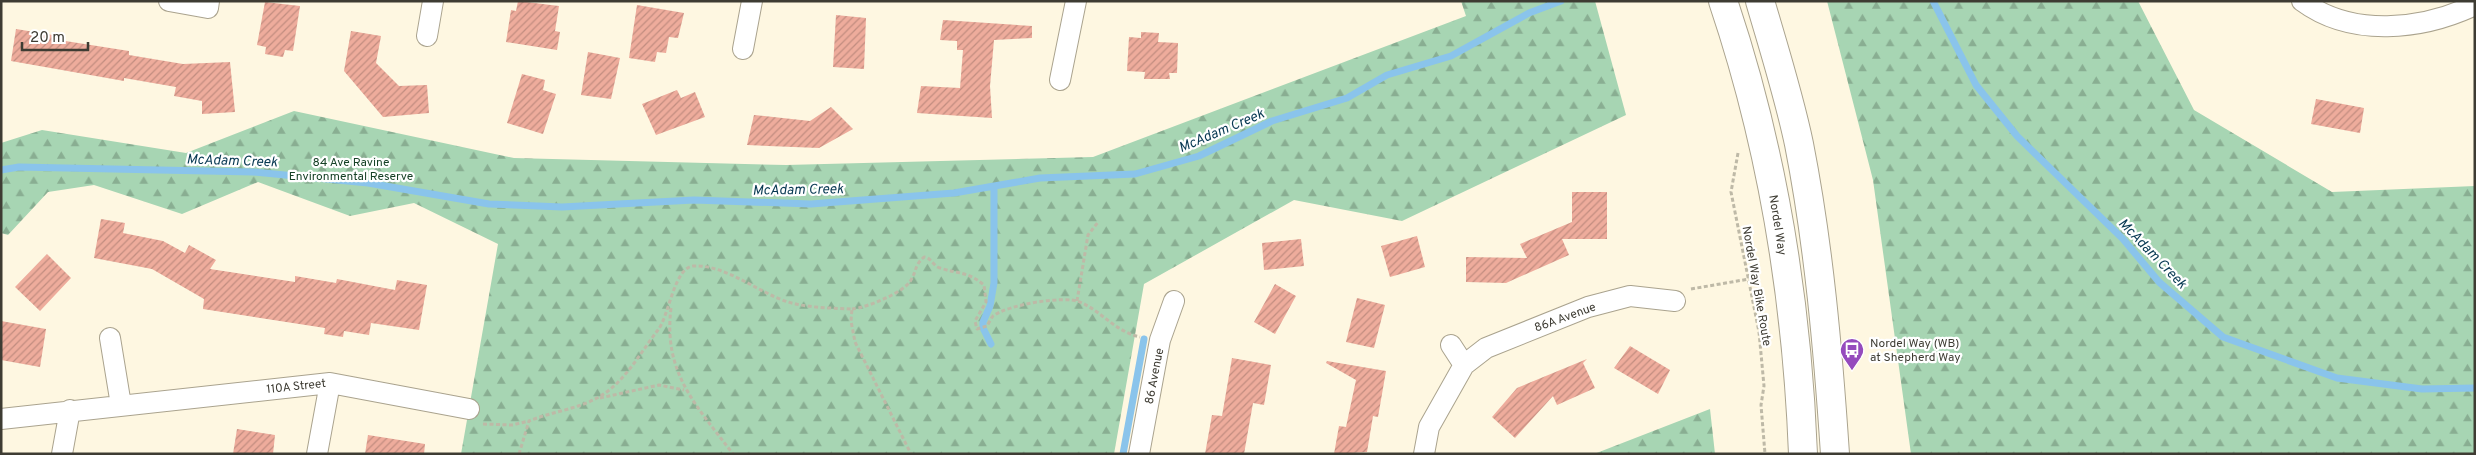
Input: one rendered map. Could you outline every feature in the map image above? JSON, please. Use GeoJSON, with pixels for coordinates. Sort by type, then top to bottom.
{"type":"FeatureCollection","features":[{"type":"Feature","properties":{"kind":"main road","name":"Nordel Way"},"geometry":{"type":"LineString","coordinates":[[1723,1],[1751,96],[1778,221],[1794,349],[1803,454]]}},
{"type":"Feature","properties":{"kind":"main road"},"geometry":{"type":"LineString","coordinates":[[1760,1],[1799,144],[1808,197],[1825,324],[1835,454]]}},
{"type":"Feature","properties":{"kind":"street"},"geometry":{"type":"LineString","coordinates":[[169,1],[208,8],[209,1]]}},
{"type":"Feature","properties":{"kind":"street"},"geometry":{"type":"LineString","coordinates":[[427,36],[433,1]]}},
{"type":"Feature","properties":{"kind":"street"},"geometry":{"type":"LineString","coordinates":[[743,49],[752,1]]}},
{"type":"Feature","properties":{"kind":"street"},"geometry":{"type":"LineString","coordinates":[[1060,80],[1076,1]]}},
{"type":"Feature","properties":{"kind":"street"},"geometry":{"type":"LineString","coordinates":[[2302,1],[2328,15],[2370,26],[2422,24],[2450,17],[2475,5]]}},
{"type":"Feature","properties":{"kind":"street","name":"86A Avenue"},"geometry":{"type":"LineString","coordinates":[[1424,454],[1429,427],[1464,365],[1486,348],[1588,307],[1630,296],[1675,301]]}},
{"type":"Feature","properties":{"kind":"street","name":"86 Avenue"},"geometry":{"type":"LineString","coordinates":[[1139,454],[1160,340],[1174,300]]}},
{"type":"Feature","properties":{"kind":"street"},"geometry":{"type":"LineString","coordinates":[[110,338],[121,406]]}},
{"type":"Feature","properties":{"kind":"street"},"geometry":{"type":"LineString","coordinates":[[1451,346],[1464,365]]}},
{"type":"Feature","properties":{"kind":"street"},"geometry":{"type":"LineString","coordinates":[[317,454],[330,382]]}},
{"type":"Feature","properties":{"kind":"street","name":"110A Street"},"geometry":{"type":"LineString","coordinates":[[1,419],[330,382],[472,416]]}},
{"type":"Feature","properties":{"kind":"street"},"geometry":{"type":"LineString","coordinates":[[62,454],[70,410]]}},
{"type":"Feature","properties":{"kind":"path","name":"Nordel Way Bike Route"},"geometry":{"type":"LineString","coordinates":[[1740,148],[1731,192],[1759,332],[1764,386],[1761,405],[1765,454]]}},
{"type":"Feature","properties":{"kind":"path"},"geometry":{"type":"LineString","coordinates":[[1077,301],[1088,235],[1099,221]]}},
{"type":"Feature","properties":{"kind":"path"},"geometry":{"type":"LineString","coordinates":[[597,398],[616,384],[659,329],[667,315],[681,272],[690,266],[702,266],[732,276],[790,302],[809,306],[852,309],[872,305],[904,287],[910,282],[917,264],[924,257],[929,258],[938,268],[969,274],[984,285],[986,302],[975,321],[975,326],[979,330],[988,326],[993,316],[1013,307],[1031,302],[1077,301],[1118,328],[1135,336],[1148,338]]}},
{"type":"Feature","properties":{"kind":"path"},"geometry":{"type":"LineString","coordinates":[[1675,301],[1692,288],[1749,279]]}},
{"type":"Feature","properties":{"kind":"path"},"geometry":{"type":"LineString","coordinates":[[672,297],[670,317],[673,362],[685,390],[733,454]]}},
{"type":"Feature","properties":{"kind":"path"},"geometry":{"type":"LineString","coordinates":[[852,309],[851,322],[855,342],[911,454]]}},
{"type":"Feature","properties":{"kind":"path"},"geometry":{"type":"LineString","coordinates":[[472,416],[512,425],[529,422],[597,398],[658,385],[685,390]]}},
{"type":"Feature","properties":{"kind":"path"},"geometry":{"type":"LineString","coordinates":[[519,454],[529,422]]}},
{"type":"Feature","properties":{"kind":"green space","name":"84 Ave Ravine Environmental Reserve"},"geometry":{"type":"Polygon","coordinates":[[[1461,1],[1595,1],[1626,115],[1402,221],[1294,200],[1144,284],[1114,454],[461,454],[498,244],[414,203],[350,216],[258,182],[182,214],[94,185],[48,192],[8,235],[1,233],[1,143],[42,130],[186,153],[294,111],[514,158],[786,165],[1093,157],[1466,16],[1461,1]]]}},
{"type":"Feature","properties":{"kind":"green space"},"geometry":{"type":"Polygon","coordinates":[[[1827,1],[2138,1],[2194,110],[2332,192],[2475,186],[2475,454],[1911,454],[1873,180],[1827,1]]]}},
{"type":"Feature","properties":{"kind":"green space"},"geometry":{"type":"Polygon","coordinates":[[[1710,409],[1715,454],[1594,454],[1710,409]]]}},
{"type":"Feature","properties":{"kind":"building"},"geometry":{"type":"Polygon","coordinates":[[[518,1],[559,6],[555,31],[560,32],[557,50],[506,42],[511,10],[516,11],[518,1]]]}},
{"type":"Feature","properties":{"kind":"building"},"geometry":{"type":"Polygon","coordinates":[[[265,2],[300,6],[293,51],[285,50],[283,57],[265,54],[266,47],[257,45],[265,2]]]}},
{"type":"Feature","properties":{"kind":"building"},"geometry":{"type":"Polygon","coordinates":[[[637,5],[684,13],[678,38],[669,37],[666,53],[657,52],[655,62],[629,58],[637,5]]]}},
{"type":"Feature","properties":{"kind":"building"},"geometry":{"type":"Polygon","coordinates":[[[836,15],[866,18],[864,69],[833,67],[836,15]]]}},
{"type":"Feature","properties":{"kind":"building"},"geometry":{"type":"Polygon","coordinates":[[[943,20],[1032,26],[1032,38],[994,40],[990,86],[992,118],[917,113],[921,86],[960,88],[963,50],[957,50],[957,41],[940,40],[943,20]]]}},
{"type":"Feature","properties":{"kind":"building"},"geometry":{"type":"Polygon","coordinates":[[[16,29],[59,36],[59,40],[129,51],[129,55],[183,64],[230,62],[235,112],[202,114],[202,101],[174,96],[176,87],[124,78],[124,81],[11,61],[16,29]]]}},
{"type":"Feature","properties":{"kind":"building"},"geometry":{"type":"Polygon","coordinates":[[[351,31],[381,36],[376,63],[399,86],[427,85],[429,113],[383,117],[344,71],[351,31]]]}},
{"type":"Feature","properties":{"kind":"building"},"geometry":{"type":"Polygon","coordinates":[[[1141,32],[1159,33],[1158,42],[1178,43],[1177,73],[1169,73],[1170,79],[1144,79],[1145,72],[1127,71],[1129,37],[1141,38],[1141,32]]]}},
{"type":"Feature","properties":{"kind":"building"},"geometry":{"type":"Polygon","coordinates":[[[588,52],[620,58],[611,99],[581,95],[588,52]]]}},
{"type":"Feature","properties":{"kind":"building"},"geometry":{"type":"Polygon","coordinates":[[[522,74],[545,80],[543,90],[556,94],[543,134],[507,123],[522,74]]]}},
{"type":"Feature","properties":{"kind":"building"},"geometry":{"type":"Polygon","coordinates":[[[677,90],[681,98],[695,92],[705,117],[656,135],[642,104],[677,90]]]}},
{"type":"Feature","properties":{"kind":"building"},"geometry":{"type":"Polygon","coordinates":[[[2316,99],[2364,108],[2360,133],[2311,124],[2316,99]]]}},
{"type":"Feature","properties":{"kind":"building"},"geometry":{"type":"Polygon","coordinates":[[[831,107],[853,129],[819,148],[747,145],[754,115],[810,121],[831,107]]]}},
{"type":"Feature","properties":{"kind":"building"},"geometry":{"type":"Polygon","coordinates":[[[1572,192],[1607,192],[1607,239],[1562,239],[1569,255],[1506,283],[1466,282],[1466,257],[1527,258],[1520,244],[1572,222],[1572,192]]]}},
{"type":"Feature","properties":{"kind":"building"},"geometry":{"type":"Polygon","coordinates":[[[101,219],[125,223],[123,233],[163,241],[185,253],[189,245],[216,260],[210,269],[295,282],[295,276],[336,283],[337,279],[395,290],[397,280],[427,285],[419,330],[371,323],[369,335],[344,331],[343,337],[324,334],[325,328],[203,309],[204,299],[152,269],[94,258],[101,219]]]}},
{"type":"Feature","properties":{"kind":"building"},"geometry":{"type":"Polygon","coordinates":[[[1417,236],[1425,267],[1390,277],[1381,246],[1417,236]]]}},
{"type":"Feature","properties":{"kind":"building"},"geometry":{"type":"Polygon","coordinates":[[[1301,239],[1304,266],[1264,270],[1262,243],[1301,239]]]}},
{"type":"Feature","properties":{"kind":"building"},"geometry":{"type":"Polygon","coordinates":[[[47,254],[71,278],[40,311],[15,287],[47,254]]]}},
{"type":"Feature","properties":{"kind":"building"},"geometry":{"type":"Polygon","coordinates":[[[1275,284],[1296,296],[1275,334],[1254,322],[1275,284]]]}},
{"type":"Feature","properties":{"kind":"building"},"geometry":{"type":"Polygon","coordinates":[[[1357,298],[1385,305],[1374,348],[1346,342],[1357,298]]]}},
{"type":"Feature","properties":{"kind":"building"},"geometry":{"type":"Polygon","coordinates":[[[1,321],[46,329],[40,367],[1,360],[1,321]]]}},
{"type":"Feature","properties":{"kind":"building"},"geometry":{"type":"Polygon","coordinates":[[[1630,346],[1670,370],[1658,394],[1614,368],[1630,346]]]}},
{"type":"Feature","properties":{"kind":"building"},"geometry":{"type":"Polygon","coordinates":[[[1232,358],[1271,365],[1264,405],[1253,403],[1244,454],[1205,454],[1212,415],[1222,416],[1232,358]]]}},
{"type":"Feature","properties":{"kind":"building"},"geometry":{"type":"Polygon","coordinates":[[[1587,359],[1583,363],[1595,388],[1557,405],[1553,396],[1515,438],[1492,417],[1517,388],[1587,359]]]}},
{"type":"Feature","properties":{"kind":"building"},"geometry":{"type":"Polygon","coordinates":[[[1327,361],[1386,371],[1378,417],[1373,416],[1367,452],[1334,454],[1339,426],[1346,427],[1356,380],[1326,363],[1327,361]]]}},
{"type":"Feature","properties":{"kind":"building"},"geometry":{"type":"Polygon","coordinates":[[[237,429],[275,435],[273,454],[233,454],[237,429]]]}},
{"type":"Feature","properties":{"kind":"building"},"geometry":{"type":"Polygon","coordinates":[[[368,435],[425,444],[424,454],[365,454],[368,435]]]}},
{"type":"Feature","properties":{"kind":"waterway","name":"McAdam Creek"},"geometry":{"type":"LineString","coordinates":[[1,170],[19,167],[253,172],[368,183],[489,204],[562,207],[694,200],[811,204],[954,193],[1040,178],[1135,174],[1199,156],[1272,121],[1347,98],[1387,75],[1451,56],[1529,13],[1561,1]]}},
{"type":"Feature","properties":{"kind":"waterway","name":"McAdam Creek"},"geometry":{"type":"LineString","coordinates":[[1933,1],[1976,85],[2017,136],[2123,239],[2159,282],[2223,337],[2337,378],[2422,389],[2475,388]]}},
{"type":"Feature","properties":{"kind":"waterway"},"geometry":{"type":"LineString","coordinates":[[991,344],[983,328],[983,322],[990,306],[994,283],[994,186]]}},
{"type":"Feature","properties":{"kind":"waterway"},"geometry":{"type":"LineString","coordinates":[[1123,454],[1144,339]]}},
{"type":"Feature","properties":{"kind":"place","name":"Nordel Way (WB) at Shepherd Way"},"geometry":{"type":"Point","coordinates":[1852,371]}}]}
